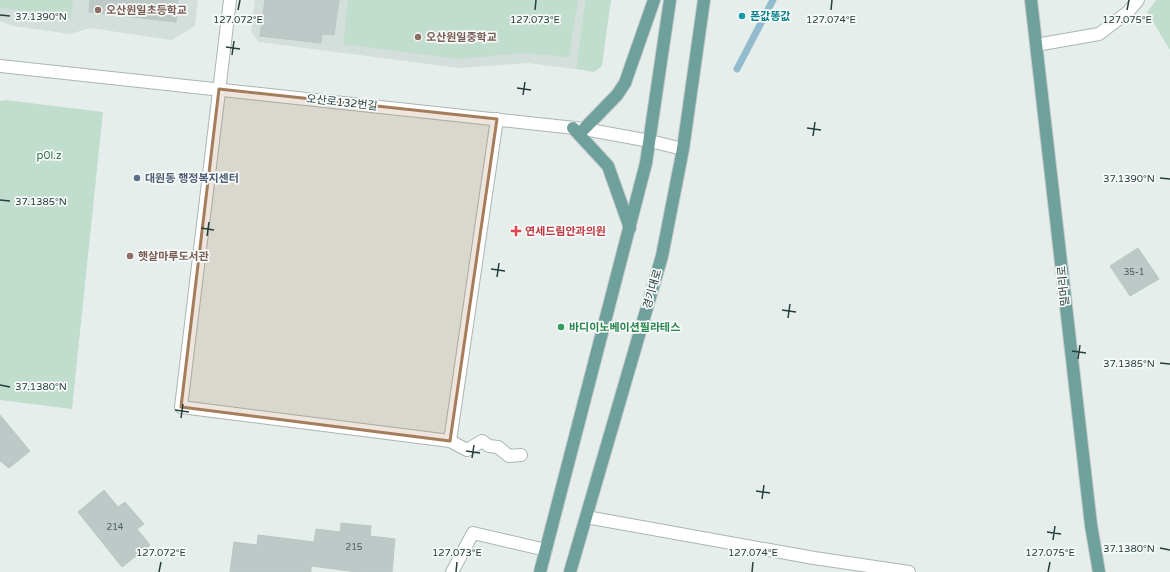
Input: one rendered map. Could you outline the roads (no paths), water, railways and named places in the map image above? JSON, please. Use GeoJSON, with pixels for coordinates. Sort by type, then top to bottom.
{"type":"FeatureCollection","features":[{"type":"Feature","properties":{"kind":"main road"},"geometry":{"type":"LineString","coordinates":[[630,228],[608,166],[579,129],[617,95],[625,83],[654,0]]}},
{"type":"Feature","properties":{"kind":"main road"},"geometry":{"type":"LineString","coordinates":[[540,572],[630,228],[650,141],[670,0]]}},
{"type":"Feature","properties":{"kind":"main road","name":"경기대로"},"geometry":{"type":"LineString","coordinates":[[570,572],[662,256],[683,149],[704,0]]}},
{"type":"Feature","properties":{"kind":"main road","name":"밀머리로"},"geometry":{"type":"LineString","coordinates":[[1031,0],[1090,525],[1100,572]]}},
{"type":"Feature","properties":{"kind":"street"},"geometry":{"type":"LineString","coordinates":[[230,0],[181,407],[450,441],[467,450],[482,441],[489,446],[498,447],[509,456],[521,455]]}},
{"type":"Feature","properties":{"kind":"street"},"geometry":{"type":"LineString","coordinates":[[1036,45],[1099,34],[1128,12],[1138,0]]}},
{"type":"Feature","properties":{"kind":"street","name":"오산로132번길"},"geometry":{"type":"LineString","coordinates":[[0,66],[497,119],[579,129],[650,141],[683,149]]}},
{"type":"Feature","properties":{"kind":"street"},"geometry":{"type":"LineString","coordinates":[[450,441],[497,119]]}},
{"type":"Feature","properties":{"kind":"street"},"geometry":{"type":"LineString","coordinates":[[586,517],[814,558],[909,572]]}},
{"type":"Feature","properties":{"kind":"street"},"geometry":{"type":"LineString","coordinates":[[452,572],[473,533],[546,550]]}},
{"type":"Feature","properties":{"kind":"waterway"},"geometry":{"type":"LineString","coordinates":[[737,69],[773,0]]}},
{"type":"Feature","properties":{"kind":"place","name":"오산원일초등학교"},"geometry":{"type":"Point","coordinates":[98,10]}},
{"type":"Feature","properties":{"kind":"place","name":"폰값똥값"},"geometry":{"type":"Point","coordinates":[742,16]}},
{"type":"Feature","properties":{"kind":"place","name":"오산원일중학교"},"geometry":{"type":"Point","coordinates":[418,37]}},
{"type":"Feature","properties":{"kind":"place","name":"대원동 행정복지센터"},"geometry":{"type":"Point","coordinates":[137,178]}},
{"type":"Feature","properties":{"kind":"place","name":"연세드림안과의원"},"geometry":{"type":"Point","coordinates":[516,231]}},
{"type":"Feature","properties":{"kind":"place","name":"햇살마루도서관"},"geometry":{"type":"Point","coordinates":[130,256]}},
{"type":"Feature","properties":{"kind":"place","name":"바디이노베이션필라테스"},"geometry":{"type":"Point","coordinates":[561,327]}},
{"type":"Feature","properties":{"kind":"park label","name":"p0l.z"},"geometry":{"type":"Point","coordinates":[49,155]}}]}
